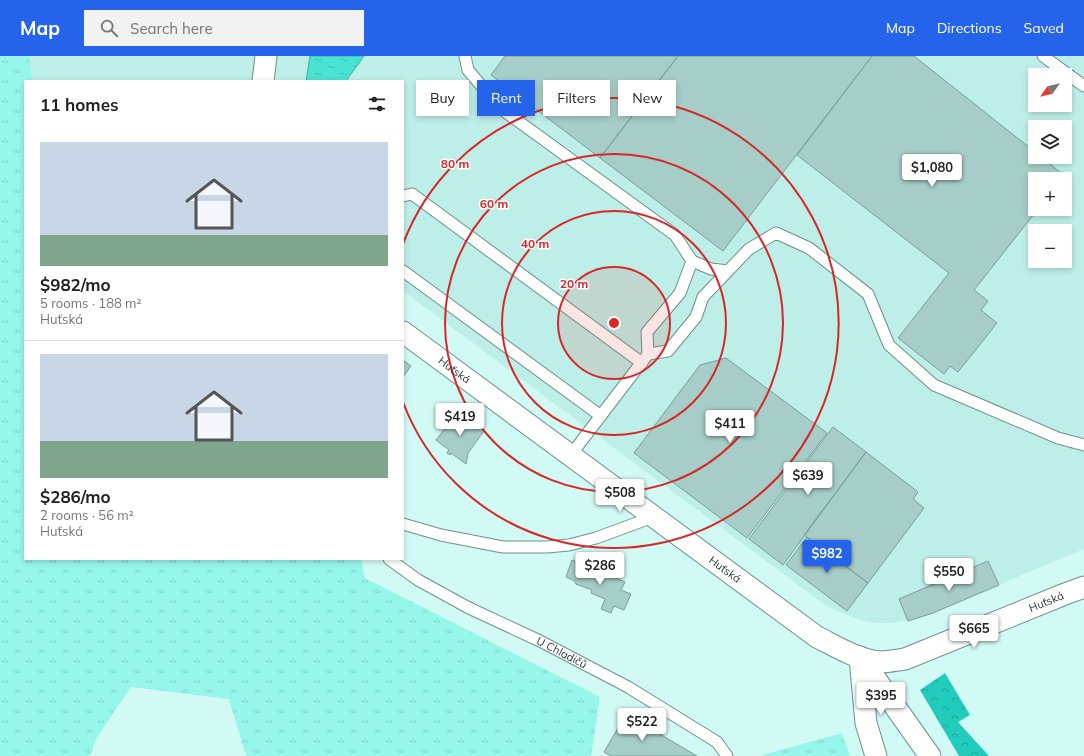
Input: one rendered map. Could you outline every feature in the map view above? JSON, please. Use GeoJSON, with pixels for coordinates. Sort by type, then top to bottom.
{"type":"FeatureCollection","features":[{"type":"Feature","properties":{"kind":"street"},"geometry":{"type":"LineString","coordinates":[[262,80],[266,56]]}},
{"type":"Feature","properties":{"kind":"street","name":"Huťská"},"geometry":{"type":"LineString","coordinates":[[404,333],[817,637],[860,657],[881,662],[905,659],[1084,587]]}},
{"type":"Feature","properties":{"kind":"street"},"geometry":{"type":"LineString","coordinates":[[860,657],[866,723],[876,756]]}},
{"type":"Feature","properties":{"kind":"street"},"geometry":{"type":"LineString","coordinates":[[860,657],[930,756]]}},
{"type":"Feature","properties":{"kind":"lane"},"geometry":{"type":"LineString","coordinates":[[466,56],[468,70],[500,108],[675,235],[692,261],[711,269],[728,271]]}},
{"type":"Feature","properties":{"kind":"lane"},"geometry":{"type":"LineString","coordinates":[[1044,56],[1084,86]]}},
{"type":"Feature","properties":{"kind":"lane"},"geometry":{"type":"LineString","coordinates":[[404,196],[412,194],[645,358]]}},
{"type":"Feature","properties":{"kind":"lane"},"geometry":{"type":"LineString","coordinates":[[645,358],[668,351],[696,317],[703,297],[749,249],[776,233],[809,248],[868,294],[889,345],[934,386],[1058,438],[1084,445]]}},
{"type":"Feature","properties":{"kind":"lane"},"geometry":{"type":"LineString","coordinates":[[570,456],[645,358],[647,332],[680,293],[692,261]]}},
{"type":"Feature","properties":{"kind":"lane"},"geometry":{"type":"LineString","coordinates":[[404,272],[601,416]]}},
{"type":"Feature","properties":{"kind":"lane"},"geometry":{"type":"LineString","coordinates":[[404,524],[441,535],[503,547],[547,547],[569,545],[596,538],[653,517]]}},
{"type":"Feature","properties":{"kind":"lane","name":"U Chladičů"},"geometry":{"type":"LineString","coordinates":[[390,560],[418,580],[469,608],[540,641],[628,687],[717,742],[727,756]]}},
{"type":"Feature","properties":{"kind":"shaded area"},"geometry":{"type":"Polygon","coordinates":[[[29,56],[1084,56],[1084,549],[920,618],[891,623],[878,623],[864,621],[825,605],[404,292],[404,80],[33,80],[29,56]]]}},
{"type":"Feature","properties":{"kind":"green space"},"geometry":{"type":"Polygon","coordinates":[[[0,56],[29,56],[33,80],[24,80],[24,560],[361,560],[365,578],[600,697],[591,756],[246,756],[229,699],[131,687],[96,739],[90,756],[0,756],[0,56]]]}},
{"type":"Feature","properties":{"kind":"green space"},"geometry":{"type":"Polygon","coordinates":[[[945,673],[970,715],[958,722],[989,756],[959,756],[920,690],[945,673]]]}},
{"type":"Feature","properties":{"kind":"green space"},"geometry":{"type":"Polygon","coordinates":[[[842,733],[850,756],[759,756],[842,733]]]}},
{"type":"Feature","properties":{"kind":"water"},"geometry":{"type":"Polygon","coordinates":[[[310,56],[364,56],[347,80],[306,80],[310,56]]]}},
{"type":"Feature","properties":{"kind":"building"},"geometry":{"type":"Polygon","coordinates":[[[505,56],[678,56],[660,80],[618,80],[618,116],[632,116],[600,158],[545,116],[610,116],[610,80],[543,80],[543,115],[535,109],[535,80],[498,80],[491,75],[505,56]]]}},
{"type":"Feature","properties":{"kind":"building"},"geometry":{"type":"Polygon","coordinates":[[[678,56],[872,56],[723,251],[600,158],[632,116],[676,116],[676,80],[660,80],[678,56]]]}},
{"type":"Feature","properties":{"kind":"building"},"geometry":{"type":"Polygon","coordinates":[[[872,56],[914,56],[1028,146],[1028,164],[1050,164],[1060,172],[1028,172],[1028,216],[1032,216],[974,290],[988,301],[981,310],[997,323],[958,372],[950,366],[944,374],[898,338],[949,273],[797,155],[872,56]]]}},
{"type":"Feature","properties":{"kind":"building"},"geometry":{"type":"Polygon","coordinates":[[[726,358],[827,433],[747,538],[634,453],[700,365],[726,358]]]}},
{"type":"Feature","properties":{"kind":"building"},"geometry":{"type":"Polygon","coordinates":[[[404,361],[411,366],[404,376],[404,361]]]}},
{"type":"Feature","properties":{"kind":"building"},"geometry":{"type":"Polygon","coordinates":[[[458,412],[484,431],[468,453],[466,464],[451,453],[450,455],[447,453],[449,450],[436,440],[458,412]]]}},
{"type":"Feature","properties":{"kind":"building"},"geometry":{"type":"Polygon","coordinates":[[[833,427],[866,452],[783,565],[749,539],[833,427]]]}},
{"type":"Feature","properties":{"kind":"building"},"geometry":{"type":"Polygon","coordinates":[[[866,452],[918,492],[913,499],[924,508],[868,583],[804,535],[866,452]]]}},
{"type":"Feature","properties":{"kind":"building"},"geometry":{"type":"Polygon","coordinates":[[[807,537],[868,583],[847,611],[786,565],[807,537]]]}},
{"type":"Feature","properties":{"kind":"building"},"geometry":{"type":"Polygon","coordinates":[[[572,560],[625,582],[621,590],[631,594],[624,610],[614,606],[611,613],[601,609],[605,599],[591,593],[592,590],[576,584],[575,581],[566,577],[572,560]]]}},
{"type":"Feature","properties":{"kind":"building"},"geometry":{"type":"Polygon","coordinates":[[[988,561],[999,585],[933,613],[908,621],[899,599],[988,561]]]}},
{"type":"Feature","properties":{"kind":"building"},"geometry":{"type":"Polygon","coordinates":[[[626,714],[697,756],[611,756],[604,752],[626,714]]]}}]}
